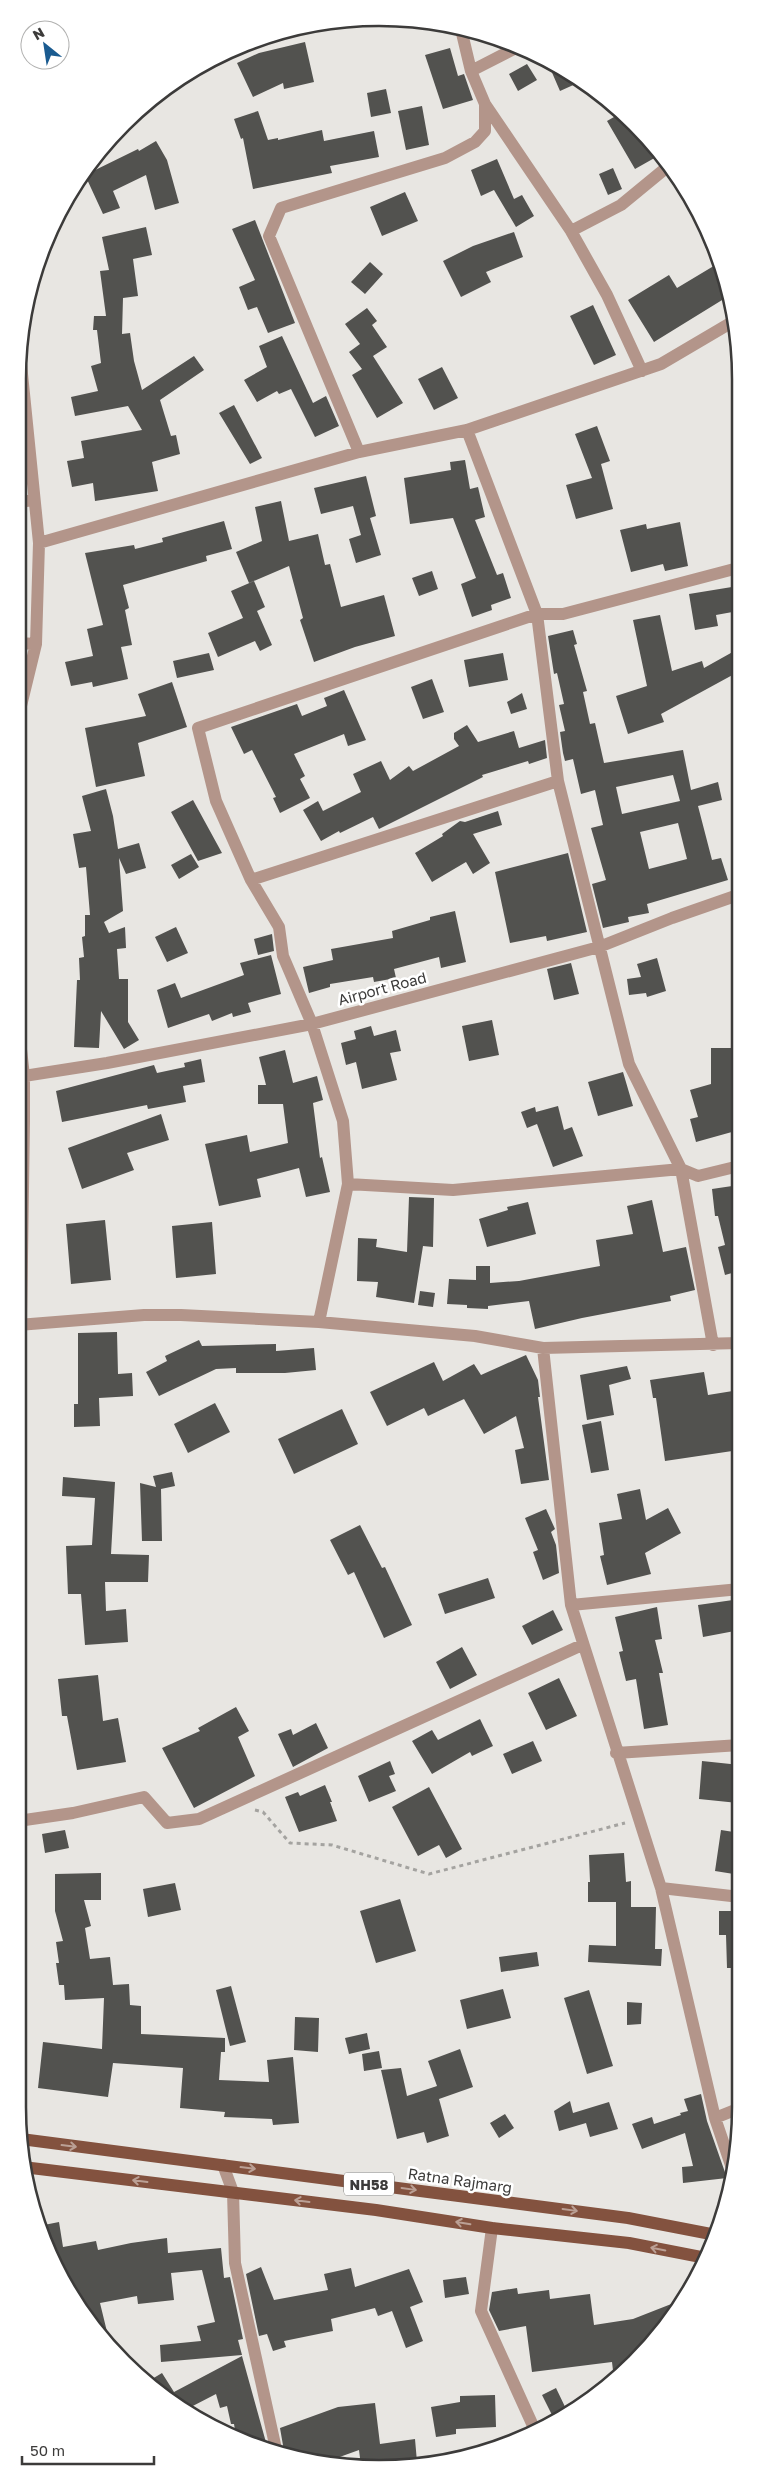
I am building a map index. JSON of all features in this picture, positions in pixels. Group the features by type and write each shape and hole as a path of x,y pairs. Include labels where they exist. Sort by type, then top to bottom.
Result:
{"main road":[{"name":"Ratna Rajmarg","path":"28,2140 628,2218 708,2233"},
{"name":"NH58","path":"32,2169 376,2210 492,2228 629,2243 698,2256"}],"street":[{"path":"463,36 471,71 486,104 571,231 607,295 642,371"},
{"path":"471,71 509,51"},
{"path":"360,452 269,236 281,208 445,158 475,142 485,131 486,104"},
{"path":"571,231 621,205 663,170"},
{"path":"39,542 360,452 467,430 661,364 727,324"},
{"path":"26,417 39,542 36,644 26,685"},
{"path":"467,430 537,614 558,781 629,1064 681,1169 713,1345"},
{"path":"26,501 34,500"},
{"path":"319,1322 348,1184 343,1122 312,1024 283,956 278,927 251,880 216,801 198,728 537,614 564,614 732,570"},
{"path":"26,643 36,644"},
{"path":"251,880 558,781"},
{"name":"Airport Road","path":"26,1076 107,1063 312,1024 599,947 672,918 732,897"},
{"path":"348,1184 453,1190 681,1169 698,1176 732,1168"},
{"path":"26,1324 144,1314 319,1322 476,1336 544,1348 732,1344"},
{"path":"544,1348 571,1605 616,1753 640,1819 661,1888 716,2118 728,2157"},
{"path":"571,1605 732,1590"},
{"path":"26,1820 73,1813 144,1797 167,1823 199,1818 582,1646"},
{"path":"616,1753 732,1746"},
{"path":"661,1888 732,1895"},
{"path":"716,2118 732,2111"},
{"path":"223,2165 233,2192 236,2263 275,2444"},
{"path":"492,2228 481,2311 532,2424"}],"path":[{"path":"230,1804 263,1812 290,1844 332,1844 429,1874 640,1819"}],"building":[{"path":"305,42 314,82 284,89 283,83 253,97 237,63 259,53"},
{"path":"450,48 458,76 464,74 473,100 443,109 425,55"},
{"path":"527,64 537,80 518,91 509,74"},
{"path":"552,72 573,85 560,91"},
{"path":"386,89 391,113 371,117 367,93"},
{"path":"422,106 429,145 406,150 398,111"},
{"path":"258,111 268,140 278,138 278,140 322,130 324,141 374,131 379,157 330,166 332,173 253,189 243,138 241,139 234,119"},
{"path":"615,117 654,158 635,169 607,121"},
{"path":"156,141 167,160 179,203 155,210 146,175 113,191 120,208 103,214 88,181 95,170 138,149 139,151"},
{"path":"497,159 514,199 522,195 534,216 516,227 494,190 481,196 471,170"},
{"path":"613,168 622,189 608,195 599,174"},
{"path":"405,192 418,221 382,236 370,207"},
{"path":"255,220 295,323 268,333 257,307 248,310 239,287 255,280 232,229"},
{"path":"146,227 152,255 133,259 138,296 123,298 122,334 130,333 134,361 142,390 194,356 204,370 160,400 171,436 176,435 180,454 152,462 158,491 95,501 93,483 72,487 67,461 84,458 81,441 142,430 128,406 75,416 71,397 98,391 91,366 101,363 97,330 93,330 94,316 106,316 100,271 109,270 102,237"},
{"path":"514,232 523,257 486,272 491,282 461,297 443,261 473,246"},
{"path":"370,262 383,274 365,294 351,282"},
{"path":"713,266 723,300 654,342 628,300 669,275 677,288"},
{"path":"593,305 616,355 594,365 570,316"},
{"path":"367,308 377,321 372,325 387,347 373,356 403,403 377,418 352,375 362,369 349,352 360,344 345,324"},
{"path":"282,336 313,403 326,396 339,426 315,437 291,389 279,394 277,391 257,402 244,380 267,367 259,346"},
{"path":"442,367 458,398 434,410 418,379"},
{"path":"234,405 262,458 250,464 219,413"},
{"path":"597,426 610,461 601,464 613,509 576,519 566,485 592,478 575,434"},
{"path":"465,460 470,489 478,487 485,517 475,520 497,575 503,573 511,598 491,605 492,610 472,617 461,584 476,578 453,518 410,524 404,478 451,470 450,462"},
{"path":"366,476 376,516 370,518 381,555 356,563 349,539 361,535 353,506 321,514 314,488"},
{"path":"281,501 289,541 318,534 325,565 330,564 341,607 384,595 395,636 355,647 314,662 300,620 303,618 289,566 249,583 236,552 262,541 255,507"},
{"path":"224,521 232,549 206,556 207,561 123,585 129,608 125,610 132,645 121,647 128,679 93,687 92,682 71,686 65,662 93,656 87,629 103,625 85,553 134,545 135,549 163,542 162,538"},
{"path":"680,522 688,566 665,571 663,564 631,572 620,530 646,524 647,529"},
{"path":"432,571 438,589 419,596 412,578"},
{"path":"254,581 265,607 257,611 272,645 260,651 255,641 218,657 208,633 243,618 231,591"},
{"path":"732,587 732,612 716,615 718,626 695,630 689,594"},
{"path":"660,615 672,671 702,661 704,668 732,652 732,675 661,714 664,722 628,734 616,696 647,686 633,620"},
{"path":"573,630 577,644 574,645 587,691 583,692 590,724 595,723 604,763 683,750 691,790 718,782 722,800 698,806 712,860 721,858 728,880 647,904 649,913 628,917 629,922 603,928 592,884 606,880 591,828 603,825 595,790 581,794 573,759 565,761 560,732 565,731 559,705 564,704 557,673 554,674 548,636","holes":["673,775 680,801 622,814 616,787","678,823 687,859 649,869 640,832"]},
{"path":"209,653 214,670 177,678 173,661"},
{"path":"503,653 508,680 469,687 464,660"},
{"path":"432,679 444,712 423,719 411,687"},
{"path":"172,682 187,727 138,743 145,776 96,787 85,728 146,716 138,694"},
{"path":"344,690 366,740 348,746 344,734 294,754 305,776 300,779 310,798 280,813 273,798 276,797 252,750 244,754 231,727 297,704 302,716 327,706 324,698"},
{"path":"522,693 527,709 511,714 507,702"},
{"path":"467,725 478,742 514,731 519,748 545,740 547,758 529,764 528,761 482,775 483,777 379,829 373,817 340,833 339,831 321,841 303,810 318,801 323,811 361,792 353,774 381,761 390,780 409,766 413,771 459,746 454,739 454,733"},
{"path":"106,789 113,816 118,849 139,843 146,868 126,874 119,858 123,911 104,922 109,933 125,927 126,948 117,949 119,979 128,979 128,1022 139,1040 124,1049 101,1011 99,1048 74,1047 77,980 80,980 79,958 84,957 82,937 85,936 85,915 90,915 86,867 79,868 73,834 91,831 82,796"},
{"path":"193,800 222,853 198,861 171,812"},
{"path":"498,811 502,825 473,834 490,863 473,874 466,862 432,882 415,853 443,836 442,834 460,821 465,822"},
{"path":"568,853 587,932 547,941 546,936 510,943 495,872"},
{"path":"191,854 199,867 179,879 171,865"},
{"path":"455,911 466,962 441,968 439,957 394,969 396,978 374,982 373,977 330,984 330,987 309,993 303,967 333,960 331,949 393,938 392,931 430,920 430,917"},
{"path":"176,927 188,953 167,962 155,937"},
{"path":"272,934 274,951 258,955 254,939"},
{"path":"271,955 281,994 248,1003 251,1012 233,1017 232,1013 212,1021 209,1014 168,1028 157,990 175,983 181,998 244,975 240,963"},
{"path":"657,958 666,991 647,997 646,993 629,995 627,979 641,977 637,964"},
{"path":"571,963 579,994 554,1000 547,969"},
{"path":"492,1020 499,1055 469,1061 462,1026"},
{"path":"371,1026 374,1036 396,1030 401,1051 390,1053 397,1080 362,1089 356,1062 346,1065 341,1043 356,1039 354,1031"},
{"path":"711,1048 732,1048 732,1132 696,1142 690,1119 698,1117 690,1090 711,1084"},
{"path":"285,1050 293,1083 317,1076 323,1100 313,1103 320,1158 322,1157 330,1192 306,1197 299,1168 257,1179 261,1197 219,1206 205,1144 247,1135 250,1152 288,1143 283,1104 258,1104 258,1085 266,1085 259,1057"},
{"path":"201,1059 205,1082 183,1086 186,1102 148,1109 147,1105 62,1122 56,1091 154,1065 157,1073 185,1067 184,1063"},
{"path":"623,1072 633,1106 598,1116 588,1082"},
{"path":"558,1106 564,1130 572,1127 583,1156 553,1167 537,1124 527,1128 521,1112 535,1107 536,1112"},
{"path":"161,1114 169,1140 127,1153 134,1170 82,1189 68,1148"},
{"path":"732,1186 732,1273 725,1275 718,1247 725,1245 718,1216 715,1216 712,1189"},
{"path":"409,1197 434,1198 433,1247 423,1246 414,1303 376,1297 378,1282 357,1281 358,1238 377,1239 376,1247 407,1252"},
{"path":"652,1200 663,1252 686,1247 695,1290 670,1296 671,1301 535,1329 529,1301 488,1306 488,1309 467,1308 467,1305 447,1304 449,1279 476,1280 476,1266 490,1266 490,1283 519,1281 600,1266 596,1240 633,1234 627,1206"},
{"path":"528,1202 536,1234 487,1247 479,1219 508,1210 507,1207"},
{"path":"105,1220 111,1280 71,1284 66,1224"},
{"path":"212,1222 216,1274 176,1278 172,1226"},
{"path":"420,1291 435,1293 433,1307 418,1305"},
{"path":"117,1332 118,1374 132,1373 133,1396 99,1398 100,1426 74,1427 74,1404 78,1404 78,1333"},
{"path":"199,1340 202,1346 276,1344 276,1351 314,1348 316,1370 285,1373 236,1373 236,1368 216,1369 159,1396 146,1372 167,1361 165,1356"},
{"path":"526,1355 538,1380 540,1397 538,1397 549,1480 521,1484 515,1450 524,1448 516,1416 484,1434 464,1399 428,1416 424,1408 387,1426 370,1392 434,1362 443,1381 474,1364 481,1375"},
{"path":"627,1366 631,1379 609,1385 614,1415 587,1420 580,1375"},
{"path":"704,1372 708,1395 732,1391 732,1451 665,1461 656,1398 653,1398 650,1380"},
{"path":"215,1403 230,1432 188,1453 174,1424"},
{"path":"342,1409 358,1444 294,1474 278,1439"},
{"path":"601,1421 609,1470 591,1473 582,1425"},
{"path":"172,1472 175,1486 161,1489 162,1541 142,1541 140,1483 156,1487 153,1476"},
{"path":"63,1477 115,1482 111,1554 149,1555 148,1582 105,1582 106,1611 126,1609 128,1642 85,1645 81,1594 68,1594 66,1546 92,1545 95,1498 62,1496"},
{"path":"640,1489 646,1520 668,1508 681,1533 645,1553 651,1574 607,1585 600,1556 604,1555 599,1523 622,1519 617,1494"},
{"path":"546,1509 555,1529 551,1532 556,1545 559,1573 543,1580 533,1552 538,1550 525,1518"},
{"path":"360,1525 382,1568 385,1567 412,1625 384,1638 354,1572 348,1575 330,1540"},
{"path":"488,1578 495,1598 445,1614 438,1594"},
{"path":"732,1600 732,1632 703,1637 698,1605"},
{"path":"657,1607 662,1639 655,1640 663,1673 659,1673 668,1725 644,1729 636,1679 626,1681 619,1652 623,1651 615,1617"},
{"path":"553,1610 563,1630 532,1645 522,1626"},
{"path":"462,1647 477,1675 450,1689 436,1662"},
{"path":"98,1675 103,1721 118,1718 126,1762 77,1770 67,1716 62,1716 58,1679"},
{"path":"559,1678 577,1716 546,1730 528,1693"},
{"path":"236,1707 249,1731 238,1737 255,1776 194,1808 162,1748 200,1731 198,1728"},
{"path":"480,1719 493,1746 472,1756 470,1752 432,1774 412,1741 432,1730 438,1740"},
{"path":"316,1723 328,1748 293,1767 278,1734 291,1729 293,1735"},
{"path":"533,1741 542,1761 512,1774 503,1754"},
{"path":"390,1761 395,1774 389,1776 396,1791 369,1802 358,1776"},
{"path":"702,1761 732,1764 732,1802 699,1799"},
{"path":"325,1785 337,1821 299,1832 285,1797 298,1792 300,1796"},
{"path":"429,1787 462,1849 446,1858 439,1845 418,1856 392,1807"},
{"path":"65,1830 69,1848 45,1853 42,1834"},
{"path":"721,1830 732,1832 732,1874 715,1871"},
{"path":"624,1853 626,1882 631,1881 631,1907 656,1907 655,1949 662,1949 661,1966 588,1962 589,1945 616,1946 616,1902 588,1902 588,1882 590,1882 589,1855"},
{"path":"101,1873 101,1900 84,1900 91,1926 85,1928 90,1959 110,1957 113,1985 129,1984 130,2005 141,2006 141,2034 225,2038 225,2052 221,2052 219,2080 269,2082 267,2060 293,2057 299,2123 273,2125 272,2119 224,2117 225,2112 180,2108 183,2068 113,2063 108,2097 38,2088 43,2042 102,2049 104,1998 65,2000 64,1985 59,1985 56,1963 59,1963 56,1942 63,1941 55,1911 55,1874"},
{"path":"175,1883 181,1910 148,1917 143,1889"},
{"path":"400,1899 416,1951 376,1963 360,1911"},
{"path":"719,1911 732,1911 732,1968 727,1968 726,1935 719,1935"},
{"path":"537,1952 539,1966 501,1972 499,1957"},
{"path":"231,1986 246,2042 230,2046 216,1990"},
{"path":"503,1989 511,2018 467,2029 460,2000"},
{"path":"589,1990 613,2066 587,2074 564,1998"},
{"path":"627,2002 642,2003 641,2024 627,2025"},
{"path":"295,2017 319,2018 318,2052 294,2050"},
{"path":"367,2033 370,2049 349,2054 345,2038"},
{"path":"460,2049 473,2087 439,2099 449,2136 427,2143 424,2132 397,2139 381,2070 401,2068 407,2096 437,2086 428,2061"},
{"path":"379,2051 382,2068 364,2071 362,2054"},
{"path":"701,2094 707,2121 725,2174 724,2178 683,2183 682,2167 693,2166 685,2133 642,2149 632,2124 652,2117 654,2124 681,2115 680,2113 688,2111 684,2099"},
{"path":"570,2101 573,2113 609,2102 618,2129 590,2137 586,2123 559,2131 554,2111"},
{"path":"505,2114 514,2128 499,2138 490,2123"},
{"path":"59,2222 63,2247 96,2241 98,2250 167,2238 168,2253 221,2248 224,2278 230,2277 243,2339 238,2340 242,2355 161,2362 160,2345 201,2341 197,2326 215,2322 202,2270 171,2273 174,2300 138,2304 137,2296 100,2303 107,2332 74,2283 53,2242 47,2224"},
{"path":"261,2267 274,2300 328,2290 324,2274 351,2268 355,2287 409,2269 423,2302 410,2307 423,2341 406,2348 392,2311 378,2316 375,2308 331,2319 333,2331 284,2341 286,2347 273,2351 267,2334 259,2336 246,2274"},
{"path":"466,2277 469,2294 445,2298 443,2280"},
{"path":"517,2288 518,2294 549,2290 550,2299 590,2294 594,2325 633,2319 671,2304 644,2340 613,2371 612,2362 532,2372 526,2326 499,2331 489,2310 492,2292"},
{"path":"242,2356 266,2441 235,2429 234,2424 231,2424 227,2406 220,2408 216,2394 193,2406 153,2378 162,2373 174,2392"},
{"path":"556,2388 565,2406 551,2414 542,2395"},
{"path":"495,2395 496,2427 456,2429 456,2434 436,2437 431,2407 460,2402 460,2396"},
{"path":"375,2403 380,2444 415,2439 417,2458 360,2459 359,2450 338,2457 283,2446 280,2428 338,2407"}]}
